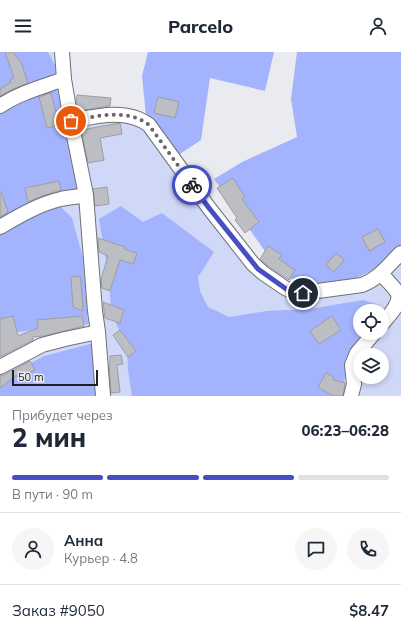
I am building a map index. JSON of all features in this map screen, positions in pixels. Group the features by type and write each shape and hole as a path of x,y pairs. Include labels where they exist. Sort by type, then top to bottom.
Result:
{"street":[{"path":"52,52 64,77"},
{"path":"62,52 64,77 71,121 86,195 103,396"},
{"path":"0,106 12,98 64,77"},
{"path":"71,121 121,114 131,115 143,120 149,125 209,208 258,269 289,291 303,293 362,285 370,282 381,274 401,253"},
{"path":"0,226 44,204 61,199 86,195"},
{"path":"381,274 398,294 395,309 389,316"},
{"path":"0,367 42,345 98,332"},
{"path":"351,396 354,384 352,365 357,353 368,340"}],"shaded area":[{"path":"0,52 64,52 71,126 127,119 147,126 211,207 292,297 316,299 368,286 401,258 401,396 0,396"},
{"path":"0,52 48,52 61,77 54,83 71,126 83,194 0,223"},
{"path":"148,52 274,52 265,91 210,78 201,140 174,158 147,126 142,76"},
{"path":"297,52 401,52 401,249 386,264 350,281 306,285 281,274 214,179 242,162 297,137 291,99"},
{"path":"59,205 72,218 83,258 88,324 0,334 0,234"},
{"path":"121,206 143,222 162,213 214,252 198,277 200,291 208,307 229,317 267,311 310,309 363,300 376,304 353,304 353,340 363,340 356,348 353,348 340,396 132,396 128,370 127,348 111,312 109,278 99,219"},
{"path":"94,343 99,396 0,396 0,380 44,356"}],"building":[{"path":"5,52 13,52 21,62 28,83 0,96 0,89 11,82 10,80 14,78"},
{"path":"51,93 59,125 47,128 39,97"},
{"path":"77,95 111,98 110,106 78,111 76,100"},
{"path":"158,97 179,102 175,118 154,113"},
{"path":"120,123 122,134 100,138 104,160 88,163 81,130"},
{"path":"233,178 245,197 242,199 259,222 245,233 235,220 237,218 217,188"},
{"path":"59,181 61,190 28,202 25,188"},
{"path":"107,187 109,204 95,206 93,189"},
{"path":"0,192 8,212 0,217"},
{"path":"378,229 385,242 369,251 362,237"},
{"path":"98,238 125,247 124,249 137,253 133,264 120,260 110,291 102,288 101,279 108,256 99,252"},
{"path":"268,246 282,255 279,259 295,270 289,280 260,259"},
{"path":"336,253 344,260 334,272 326,265"},
{"path":"80,276 83,311 73,307 71,277"},
{"path":"103,302 124,310 120,323 105,318"},
{"path":"13,316 18,336 38,328 37,320 82,316 84,326 44,336 32,337 33,340 0,357 0,319"},
{"path":"332,316 341,330 319,344 310,331"},
{"path":"120,330 136,351 128,357 113,335"},
{"path":"121,355 123,364 117,365 120,392 111,393 109,364 110,356"},
{"path":"30,361 35,370 18,378 17,375 0,388 0,375 4,375"},
{"path":"326,373 334,377 333,380 345,383 343,396 333,396 318,387"}],"way so far":[{"path":"71,121 121,114 131,115 143,120 149,125 192,185"}],"route":[{"path":"192,185 258,269 289,291 303,293"}]}
